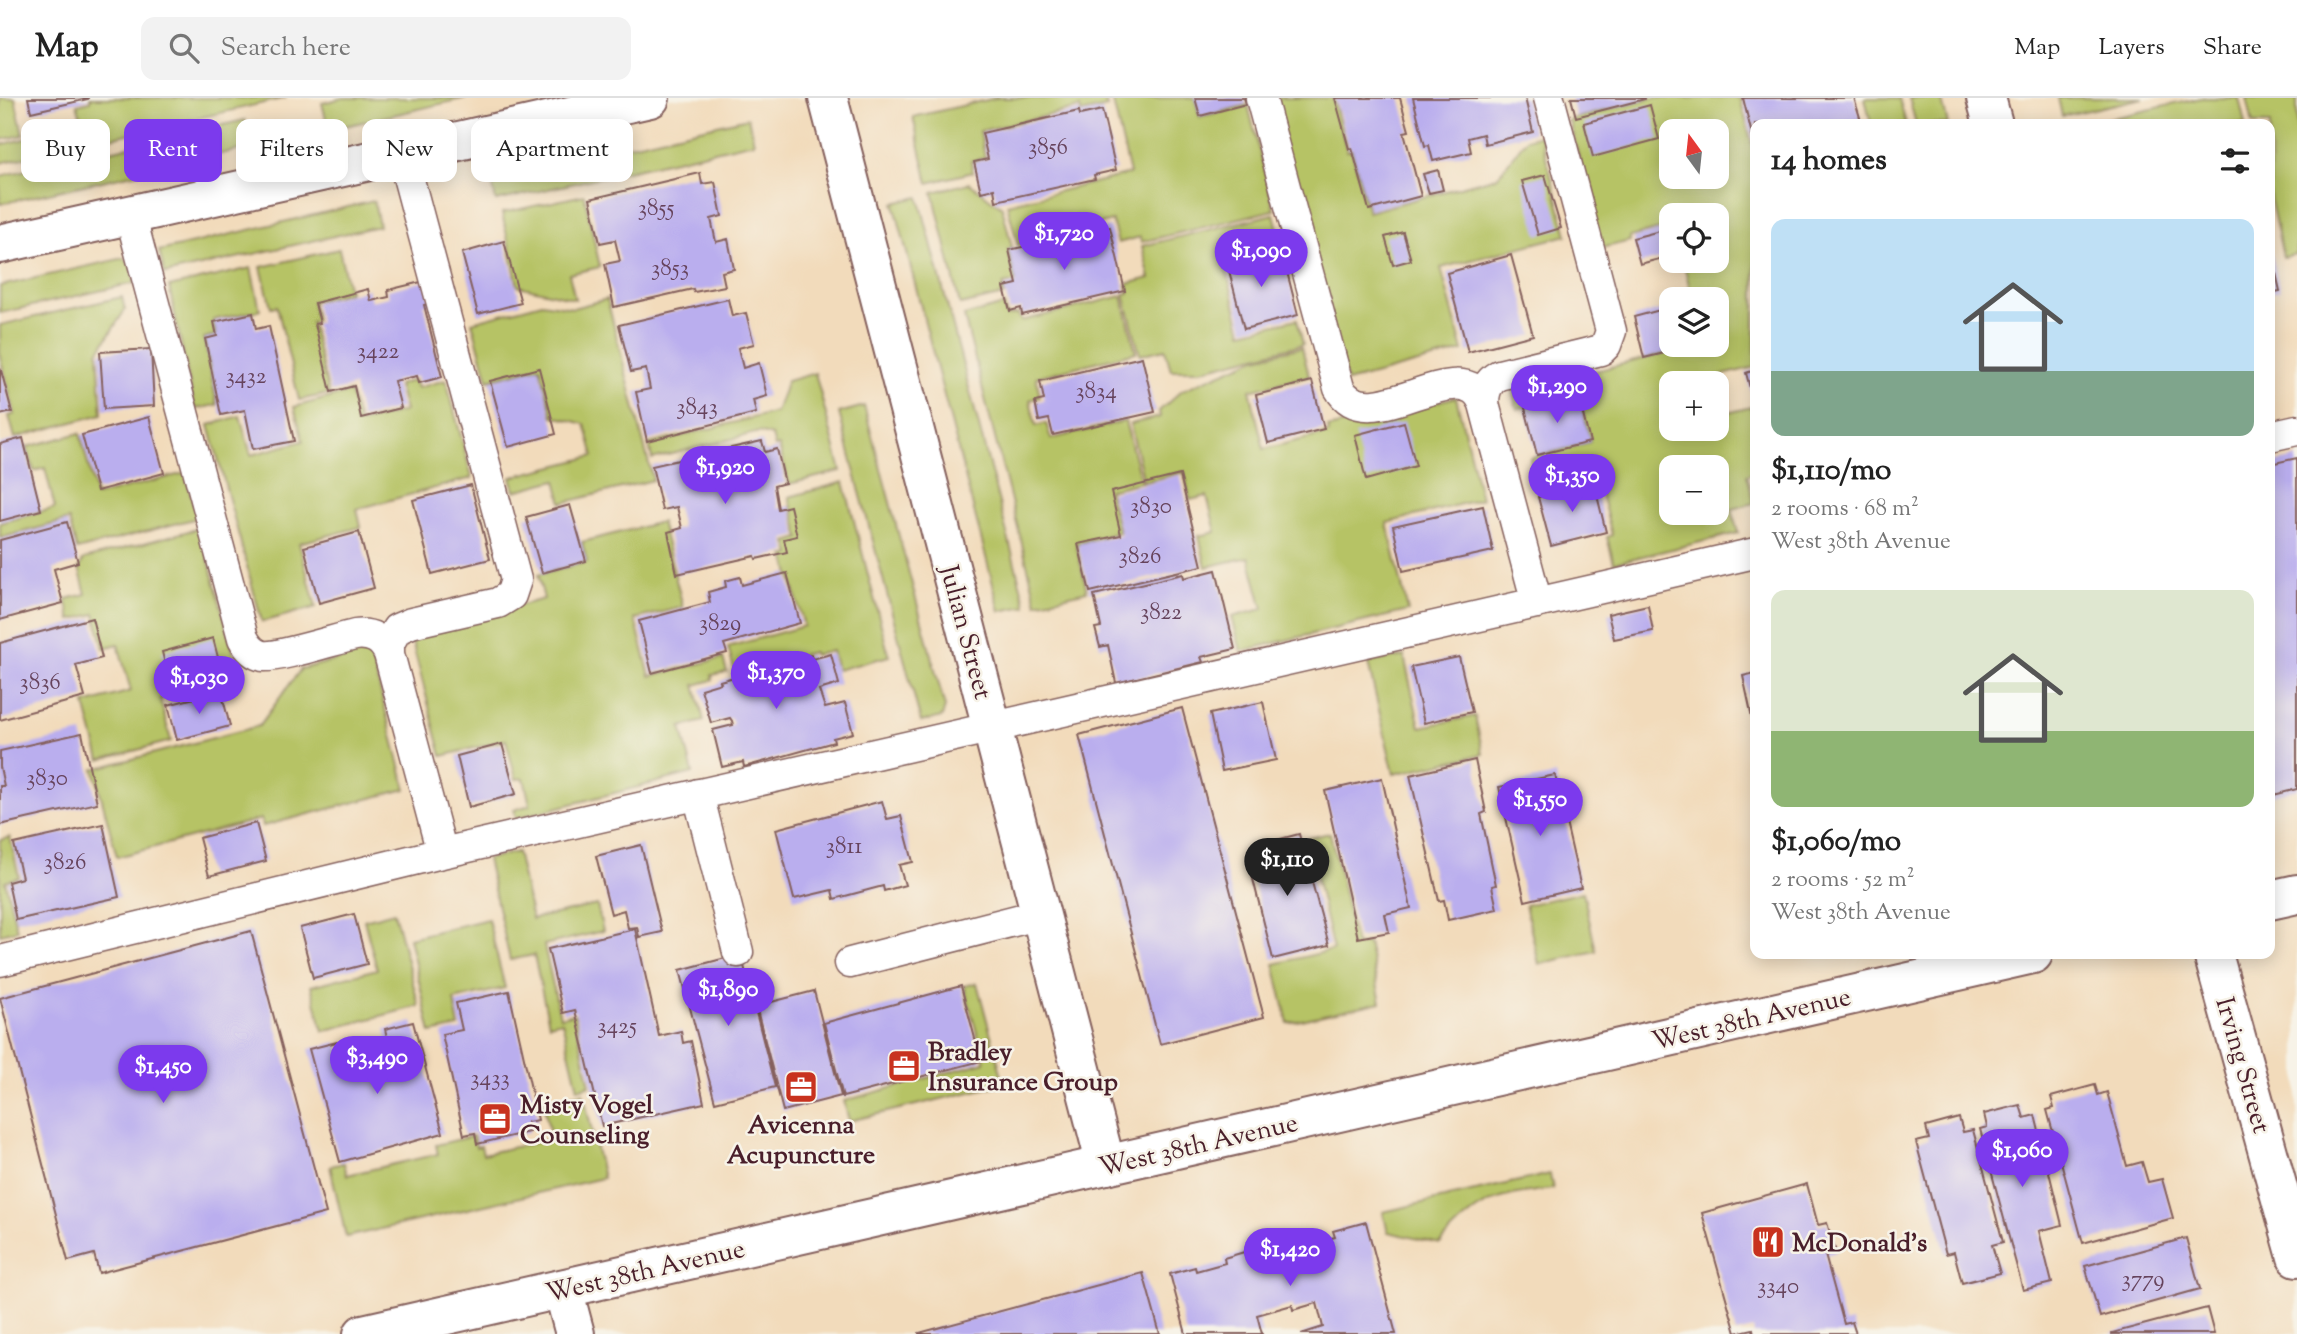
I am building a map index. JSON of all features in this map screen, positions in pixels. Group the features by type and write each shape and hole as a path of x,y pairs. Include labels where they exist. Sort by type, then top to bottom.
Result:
{"main road":[{"path":"457,142 650,98"},
{"name":"Julian Street","path":"828,98 1106,1165"},
{"path":"1986,98 1992,119"},
{"path":"0,244 362,163"},
{"path":"2275,899 2297,894"},
{"name":"West 38th Avenue","path":"363,1334 2011,959"},
{"name":"Irving Street","path":"2214,959 2297,1257"},
{"path":"563,1289 575,1334"}],"lane":[{"path":"1261,98 1335,375 1343,396 1350,403 1368,407 1460,384 1476,391 1484,404"},
{"path":"1537,603 1484,404 1484,393 1492,379 1499,375 1601,350 1611,331 1549,98"},
{"path":"409,182 516,580 511,595 498,603 411,623 397,629 389,643 389,654 442,853"},
{"path":"130,214 247,646 255,653 272,656 365,634 381,641 389,654"},
{"path":"2275,435 2297,430"},
{"path":"0,961 442,853 1750,554"},
{"path":"698,794 738,952"},
{"path":"850,963 1041,914"}],"green space":[{"path":"0,98 15,98 21,135 0,140"},
{"path":"90,98 286,98 194,119 124,119 124,135 110,138 110,119 81,119 77,104 90,101"},
{"path":"343,98 466,98 375,119 362,119 362,122 348,125 348,119 326,119 322,103"},
{"path":"996,98 1104,98 1107,107 1081,113 1080,108 980,131 985,158 971,161 973,172 928,183 913,117"},
{"path":"1112,98 1195,98 1200,117 1248,105 1274,210 1141,242 1140,237 1118,243 1112,221 1018,245 1007,204 1130,174"},
{"path":"1269,98 1333,98 1347,151 1352,150 1368,212 1497,177 1526,139 1540,135 1567,235 1441,268 1463,351 1347,382"},
{"path":"1650,98 1740,98 1750,137 1750,368 1729,374 1729,371 1659,371 1659,441 1729,441 1729,413 1750,407 1750,474 1747,475 1750,504 1732,509 1738,533 1614,563 1607,537 1612,535 1597,479 1539,493 1530,458 1590,442 1578,394 1517,409 1513,392 1659,355 1659,357 1729,357 1729,287 1690,287 1686,273 1729,273 1729,203 1659,203 1659,229 1630,237 1630,241 1602,248 1569,120"},
{"path":"1865,98 1899,98 1905,119 1870,119"},
{"path":"1909,98 1941,98 1947,119 1915,119"},
{"path":"2058,98 2143,98 2062,116"},
{"path":"2201,98 2239,98 2244,119 2108,119"},
{"path":"2247,98 2297,98 2297,254 2283,257 2275,221 2275,119 2252,119"},
{"path":"748,118 754,142 633,170 633,144"},
{"path":"236,122 236,151 222,154 222,125"},
{"path":"21,140 21,158 0,163 0,145"},
{"path":"124,148 124,176 110,179 110,151"},
{"path":"21,171 21,182 97,182 0,204 0,176"},
{"path":"492,182 579,182 496,201"},
{"path":"969,183 1002,207 1012,247 1008,249 1016,282 1003,285 1004,295 960,305 933,192"},
{"path":"584,195 600,267 569,274 575,299 518,286 502,213"},
{"path":"919,197 1026,606 1000,611 894,203"},
{"path":"374,201 379,226 165,274 159,251"},
{"path":"1274,214 1278,229 1247,236 1248,246 1222,253 1242,332 1297,319 1303,344 1201,370 1171,370 1165,349 1140,355 1124,294 1129,293 1127,284 1150,278 1142,246"},
{"path":"339,249 349,292 312,302 316,321 311,322 329,394 299,400 277,306 271,307 261,267"},
{"path":"124,258 130,264 135,283 0,313 0,286"},
{"path":"251,268 260,310 213,320 216,335 204,338 217,405 195,409 169,287"},
{"path":"1122,296 1136,352 1036,377 1040,397 1030,400 1036,426 1046,423 1051,439 1125,421 1141,482 1108,490 1119,532 1076,544 1087,591 1037,603 964,316 1004,305 1007,316 1018,314 1021,321"},
{"path":"122,297 125,310 98,352 102,414 15,438 9,416 15,414 0,357 0,325"},
{"path":"607,299 653,480 562,503 556,480 515,491 511,477 594,456 585,424 553,416 540,367 488,380 472,322 542,303 573,308"},
{"path":"1302,347 1309,376 1250,390 1264,449 1329,433 1328,428 1456,397 1481,499 1387,523 1408,611 1241,651 1232,617 1263,609 1249,557 1206,567 1199,536 1216,532 1207,496 1190,500 1184,472 1144,482 1130,424 1160,417 1159,411 1182,390 1256,358"},
{"path":"815,373 841,471 789,484 779,446 775,447 772,436 759,432 652,459 649,444 776,412 787,381"},
{"path":"414,380 417,388 446,380 472,478 357,509 361,527 299,543 316,607 262,622 209,425 240,416 251,455 303,441 294,407 350,392 359,423 405,411 398,385"},
{"path":"864,406 945,707 942,717 921,722 839,413"},
{"path":"80,433 96,496 185,473 197,518 77,550 69,520 0,538 0,523 55,508 45,468 34,471 27,447"},
{"path":"844,482 889,656 837,670 832,651 814,655 813,652 735,673 728,647 804,626 785,556 791,554 787,542 800,538 789,497"},
{"path":"661,522 683,607 635,619 650,676 723,658 727,672 712,675 713,680 695,685 704,721 681,727 693,773 516,818 514,810 530,805 524,778 516,779 506,740 442,756 410,634 544,599 538,575 587,562 582,542"},
{"path":"200,528 240,677 160,699 171,741 100,760 85,704 131,691 118,644 104,648 95,614 71,620 66,599 86,594 79,568 84,559"},
{"path":"370,652 406,789 263,826 261,819 117,857 94,769 259,726 301,669"},
{"path":"1404,656 1420,727 1475,716 1483,754 1394,774 1368,663"},
{"path":"1330,833 1356,945 1368,943 1381,1002 1288,1023 1274,964 1333,950 1307,838"},
{"path":"10,837 19,877 5,881 17,930 0,934 0,840"},
{"path":"517,852 532,919 597,905 603,931 544,945 560,1017 574,1014 590,1085 578,1089 562,1021 549,1024 534,955 510,960 487,859"},
{"path":"1583,892 1596,951 1539,964 1525,905"},
{"path":"394,912 419,1006 323,1031 311,986 377,969 364,920"},
{"path":"488,919 505,988 454,1000 459,1027 431,1033 409,938"},
{"path":"977,983 1004,1084 849,1121 844,1101 985,1062 964,986"},
{"path":"583,1093 603,1178 346,1237 330,1166 344,1163 347,1175 438,1154 436,1145 473,1136 476,1147 481,1146 483,1154 551,1139 543,1102"},
{"path":"1550,1174 1553,1189 1517,1194 1490,1203 1466,1218 1440,1244 1388,1232 1383,1212"}],"building":[{"path":"28,98 88,98 88,99 31,112"},
{"path":"1195,98 1244,98 1246,104 1200,116"},
{"path":"1335,98 1400,98 1409,131 1404,132 1421,196 1369,210"},
{"path":"1413,98 1525,98 1533,132 1485,144 1483,134 1468,138 1471,152 1433,161 1429,145 1425,146"},
{"path":"1571,98 1645,98 1645,99 1576,117"},
{"path":"1743,98 1854,98 1860,119 1750,119 1750,127"},
{"path":"1650,105 1659,139 1593,157 1584,123"},
{"path":"1102,110 1116,170 1094,175 1095,179 996,201 994,189 981,192 974,162 988,159 982,133 1079,111 1080,115"},
{"path":"1438,170 1443,190 1429,193 1423,174"},
{"path":"700,173 702,184 715,182 722,216 711,219 716,242 728,239 734,269 722,272 725,286 694,292 693,289 614,307 605,264 620,261 615,240 600,243 590,199"},
{"path":"1545,175 1561,228 1538,235 1522,181"},
{"path":"1110,227 1125,291 1022,315 1021,308 1010,311 1004,287 1017,284 1009,250"},
{"path":"1659,231 1659,259 1640,264 1633,238"},
{"path":"1403,232 1411,260 1393,265 1385,237"},
{"path":"504,241 521,303 478,314 462,253"},
{"path":"1248,249 1251,263 1283,256 1298,315 1244,329 1225,255"},
{"path":"1511,255 1533,335 1468,352 1447,273"},
{"path":"2275,269 2280,291 2275,292"},
{"path":"425,281 431,303 424,305 442,377 419,383 417,376 394,381 401,408 361,418 354,386 331,392 315,324 320,323 315,303 368,289 371,301 389,297 388,290"},
{"path":"728,299 732,316 746,313 754,344 738,348 743,368 759,363 767,396 753,400 756,413 647,441 636,392 650,389 646,369 631,372 619,325"},
{"path":"1659,310 1659,354 1644,358 1634,317"},
{"path":"253,313 256,329 269,326 294,441 253,449 245,410 221,415 205,339 217,336 214,322"},
{"path":"151,349 154,406 104,409 100,352"},
{"path":"1142,357 1155,412 1053,435 1049,419 1039,421 1035,402 1044,400 1040,381"},
{"path":"539,368 556,434 508,447 490,381"},
{"path":"0,371 12,412 0,415"},
{"path":"1750,372 1750,388 1746,373"},
{"path":"1312,381 1324,429 1268,443 1256,395"},
{"path":"1578,395 1590,442 1537,455 1525,408"},
{"path":"149,417 164,473 97,491 82,435"},
{"path":"1404,422 1416,466 1366,480 1355,435"},
{"path":"23,438 41,510 0,521 0,444"},
{"path":"762,441 765,452 777,449 785,483 774,486 778,509 790,506 797,536 784,539 787,552 756,559 755,556 677,574 668,532 682,528 677,507 662,510 652,466"},
{"path":"2297,458 2297,789 2275,795 2275,463"},
{"path":"1180,475 1202,566 1090,592 1078,544 1121,535 1111,492"},
{"path":"1594,483 1606,532 1551,546 1538,497"},
{"path":"471,485 490,559 432,574 413,500"},
{"path":"570,505 586,561 542,573 526,517"},
{"path":"1483,506 1493,551 1403,571 1393,526"},
{"path":"67,522 78,562 54,569 63,603 0,620 0,540"},
{"path":"359,532 374,588 319,603 304,547"},
{"path":"1216,570 1235,649 1201,657 1203,662 1116,683 1108,645 1100,647 1095,628 1101,627 1094,595 1183,574 1184,578"},
{"path":"787,573 800,623 724,644 727,653 652,673 639,621 710,602 708,592 726,587 725,581 740,577 742,585"},
{"path":"1648,605 1653,631 1614,639 1608,614"},
{"path":"92,618 102,658 76,665 85,697 0,720 0,643"},
{"path":"213,638 222,673 171,687 162,652"},
{"path":"831,654 839,684 819,690 825,708 845,703 853,733 833,738 834,742 744,767 743,762 722,767 713,730 733,725 732,721 730,718 711,723 701,689 811,655 812,659"},
{"path":"1459,657 1472,712 1424,723 1411,667"},
{"path":"1750,674 1750,708 1743,676"},
{"path":"221,691 230,726 177,740 168,705"},
{"path":"1263,702 1276,760 1222,771 1210,714"},
{"path":"1182,708 1264,1017 1160,1044 1079,735"},
{"path":"82,733 97,803 0,825 0,786 4,786 0,751"},
{"path":"502,744 516,794 469,807 457,756"},
{"path":"1475,760 1486,812 1481,814 1496,885 1492,886 1497,909 1448,920 1444,900 1439,901 1410,775"},
{"path":"1555,775 1581,888 1525,901 1499,787"},
{"path":"1382,778 1411,908 1385,914 1389,932 1358,938 1325,791"},
{"path":"882,801 887,819 901,816 913,862 899,865 905,885 884,891 883,886 834,899 832,890 794,899 776,829"},
{"path":"256,823 266,861 209,876 199,838"},
{"path":"103,824 119,897 16,920 8,882 22,878 14,844"},
{"path":"1299,834 1329,945 1273,959 1251,871 1256,869 1250,847"},
{"path":"641,845 662,932 639,937 637,927 628,928 624,910 611,914 596,856"},
{"path":"354,914 367,964 313,978 300,928"},
{"path":"635,929 659,1036 681,1031 683,1043 691,1041 704,1103 602,1126 575,1010 563,1013 548,949"},
{"path":"251,931 326,1213 99,1273 94,1254 68,1261 0,998"},
{"path":"741,954 775,1087 715,1102 680,970"},
{"path":"961,986 981,1061 843,1097 824,1023"},
{"path":"509,991 538,1120 527,1122 529,1132 477,1144 475,1133 464,1135 442,1034 462,1030 456,1003"},
{"path":"814,991 841,1096 783,1111 756,1006"},
{"path":"413,1022 443,1133 340,1162 309,1049 337,1042 343,1063 390,1050 385,1029"},
{"path":"2095,1085 2098,1095 2107,1092 2127,1166 2142,1162 2148,1182 2162,1179 2173,1218 2083,1243 2047,1110 2054,1108 2051,1097"},
{"path":"2020,1105 2024,1118 2035,1115 2062,1225 2039,1231 2052,1283 2023,1290 1980,1129 1987,1127 1984,1114"},
{"path":"1959,1118 1963,1132 1973,1130 2003,1242 1992,1245 2000,1273 1962,1283 1954,1252 1946,1254 1916,1142 1929,1139 1926,1127"},
{"path":"1807,1184 1818,1225 1827,1223 1836,1252 1825,1255 1844,1324 1852,1322 1856,1334 1754,1334 1753,1329 1736,1333 1702,1213"},
{"path":"1366,1222 1396,1334 1301,1334 1323,1327 1317,1303 1293,1310 1292,1305 1257,1315 1262,1334 1186,1334 1170,1274 1195,1267 1196,1271 1225,1263 1224,1258 1261,1247 1264,1257 1335,1237 1333,1231"},
{"path":"2186,1238 2200,1289 2100,1317 2085,1266"},
{"path":"1143,1273 1160,1334 919,1334 919,1333"},
{"path":"2207,1308 2214,1334 2112,1334 2112,1333"}],"place":[{"name":"Bradley Insurance Group","path":"904,1066"},
{"name":"Avicenna Acupuncture","path":"801,1087"},
{"name":"Misty Vogel Counseling","path":"495,1119"},
{"name":"McDonald's","path":"1768,1242"}]}
